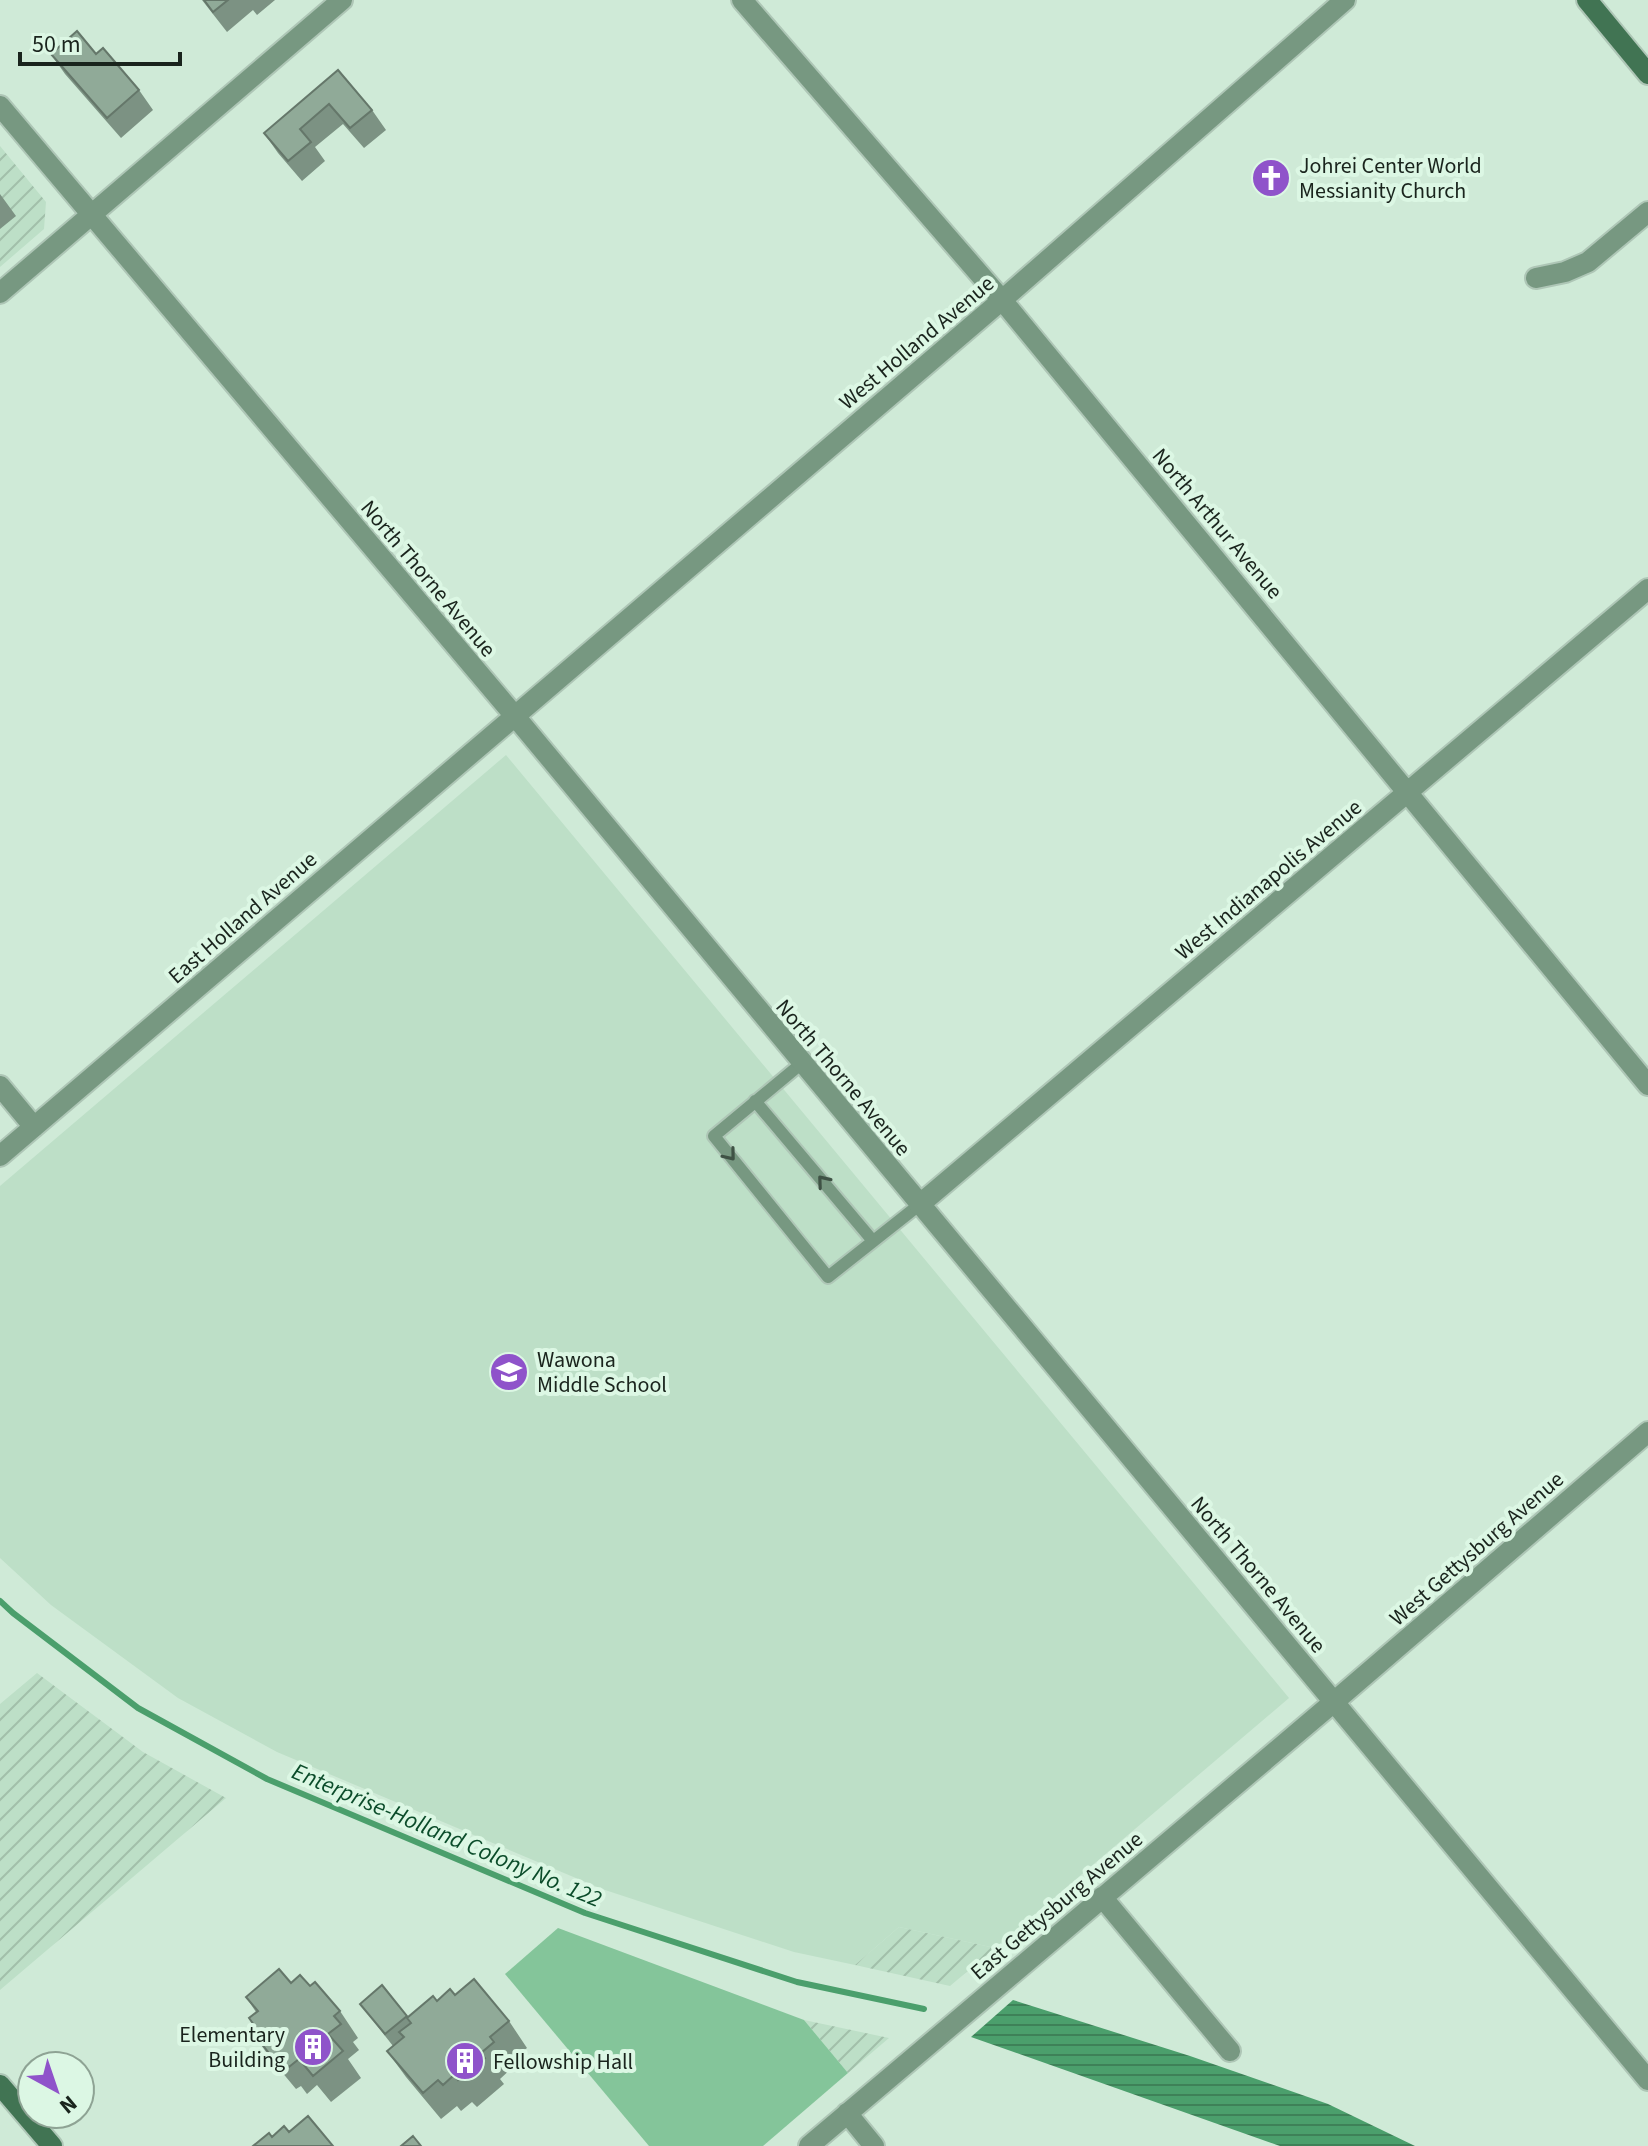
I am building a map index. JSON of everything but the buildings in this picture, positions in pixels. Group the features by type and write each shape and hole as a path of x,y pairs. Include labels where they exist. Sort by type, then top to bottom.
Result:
{"street":[{"path":"0,293 342,0"},
{"name":"North Arthur Avenue","path":"742,0 1002,300 1648,1085"},
{"name":"West Holland Avenue","path":"514,715 1002,300 1345,0"},
{"path":"1587,0 1648,74"},
{"name":"North Thorne Avenue","path":"0,106 514,715 1648,2080"},
{"path":"1536,278 1565,272 1588,262 1648,212"},
{"name":"West Indianapolis Avenue","path":"919,1205 1648,589"},
{"name":"East Holland Avenue","path":"0,1156 514,715"},
{"path":"0,1086 34,1127"},
{"name":"West Gettysburg Avenue","path":"1335,1701 1648,1432"},
{"name":"East Gettysburg Avenue","path":"809,2146 1335,1701"},
{"path":"1102,1897 1230,2051"},
{"path":"0,2085 52,2146"},
{"path":"847,2113 874,2146"}],"lane":[{"path":"802,1063 714,1136 828,1277 919,1205"},
{"path":"755,1101 873,1241"}],"shaded area":[{"path":"0,146 46,202 44,229 0,267"},
{"name":"Wawona Middle School","path":"506,755 1289,1698 995,1948 899,1927 855,1965 794,1952 602,1889 277,1752 178,1698 51,1605 0,1558 0,1186"},
{"path":"37,1673 143,1752 226,1798 0,1990 0,1704"},
{"path":"899,1927 995,1948 950,1986 855,1965"},
{"path":"558,1928 804,2020 848,2073 763,2146 649,2146 505,1974"},
{"path":"1013,2000 1328,2104 1415,2146 1280,2146 971,2037"},
{"path":"804,2020 889,2038 848,2073"}],"waterway":[{"name":"Enterprise-Holland Colony No. 122","path":"0,1601 138,1708 267,1779 585,1913 797,1982 924,2009"}],"place":[{"name":"Johrei Center World Messianity Church","path":"1271,178"},
{"name":"Wawona Middle School","path":"509,1372"},
{"name":"Elementary Building","path":"313,2047"},
{"name":"Fellowship Hall","path":"465,2061"}]}
